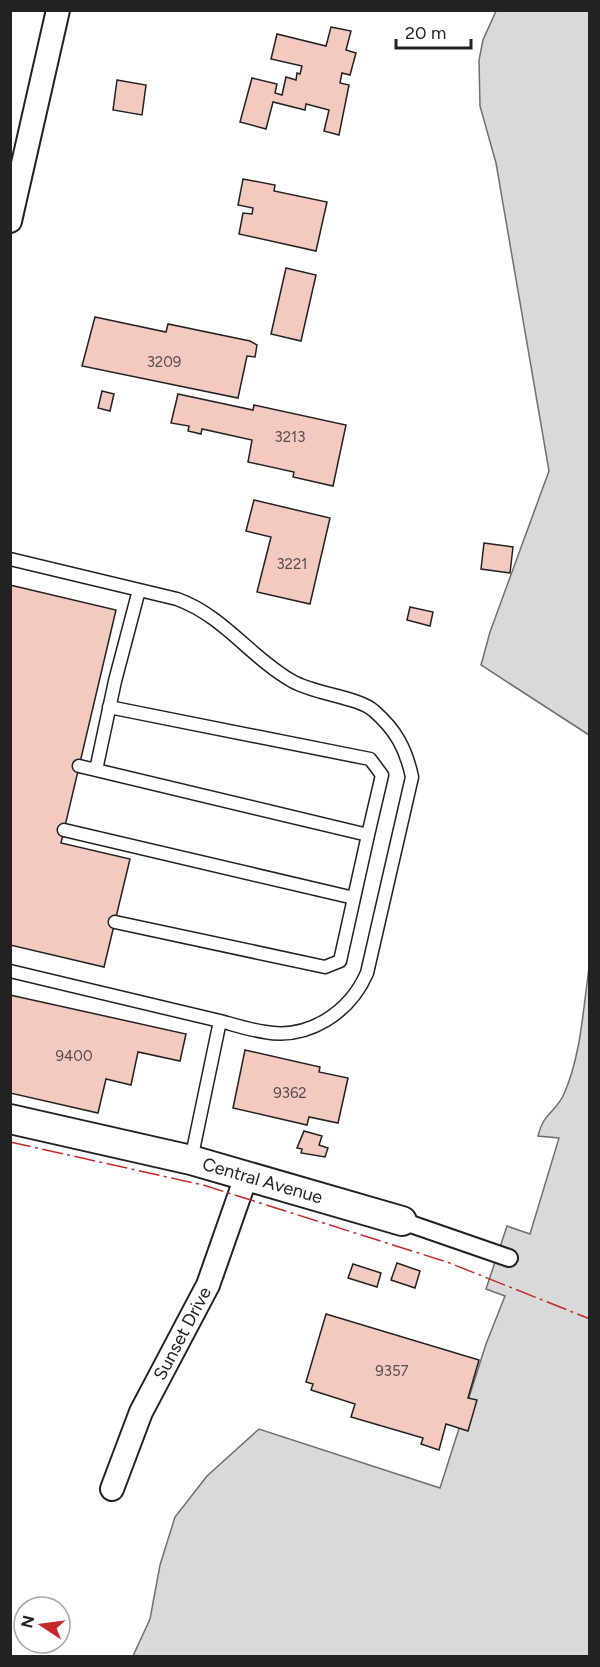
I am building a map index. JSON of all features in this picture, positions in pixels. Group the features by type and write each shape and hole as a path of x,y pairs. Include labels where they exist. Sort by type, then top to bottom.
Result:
{"street":[{"path":"10,221 58,10"},
{"name":"Central Avenue","path":"10,1119 246,1174 402,1221 509,1258"},
{"name":"Sunset Drive","path":"112,1490 145,1403 208,1285 246,1174"}],"lane":[{"path":"10,559 200,607 290,680 313,692 371,708 392,728 407,752 412,777 367,973 358,993 328,1019 310,1028 286,1034 266,1033 10,971"},
{"path":"96,770 109,707 139,590"},
{"path":"109,707 369,759 382,775 340,961 326,967 115,922"},
{"path":"79,766 368,835"},
{"path":"64,830 354,898"},
{"path":"191,1160 220,1021"}],"shaded area":[{"path":"496,11 589,11 589,735 481,665 490,632 549,471 496,163 480,106 479,60 483,40"},
{"path":"589,968 589,1656 133,1656 150,1619 160,1565 175,1517 207,1476 259,1429 440,1488 486,1344 505,1296 486,1289 507,1226 530,1234 559,1138 538,1136 543,1122 561,1100 570,1079 581,1032"}],"building":[{"path":"331,27 351,31 346,50 356,53 350,75 342,73 340,83 349,85 339,135 324,131 329,110 306,104 305,110 273,102 266,129 240,122 252,78 277,84 275,93 282,95 286,77 296,80 297,73 300,74 302,66 271,59 277,34 326,46"},
{"path":"117,80 146,85 142,115 113,110"},
{"path":"243,179 275,185 274,191 327,202 316,251 239,234 243,213 252,214 253,208 238,205"},
{"path":"286,268 316,275 301,341 271,334"},
{"path":"95,317 166,332 168,324 250,341 257,345 255,357 247,356 238,398 82,366"},
{"path":"102,391 114,394 110,411 98,408"},
{"path":"178,394 253,410 254,405 346,425 333,486 293,477 294,472 248,462 252,440 202,429 201,434 188,431 189,426 171,423"},
{"path":"254,500 330,518 310,604 257,592 271,537 246,531"},
{"path":"484,543 513,547 510,573 481,569"},
{"path":"10,585 116,610 61,843 130,859 104,967 10,945"},
{"path":"410,607 433,612 430,626 407,620"},
{"path":"10,995 186,1034 180,1061 138,1052 131,1085 106,1079 98,1113 10,1093"},
{"path":"245,1050 320,1067 319,1072 348,1078 338,1123 309,1117 307,1125 233,1108"},
{"path":"304,1131 322,1136 319,1145 328,1148 325,1157 301,1153 302,1149 297,1148"},
{"path":"397,1263 420,1271 415,1288 391,1280"},
{"path":"353,1264 381,1273 377,1287 348,1278"},
{"path":"326,1314 479,1360 468,1398 477,1400 468,1431 446,1424 439,1450 421,1444 423,1438 351,1417 355,1404 311,1390 313,1384 306,1382"}],"power":[{"path":"10,1142 203,1185 447,1262 590,1319"}]}
